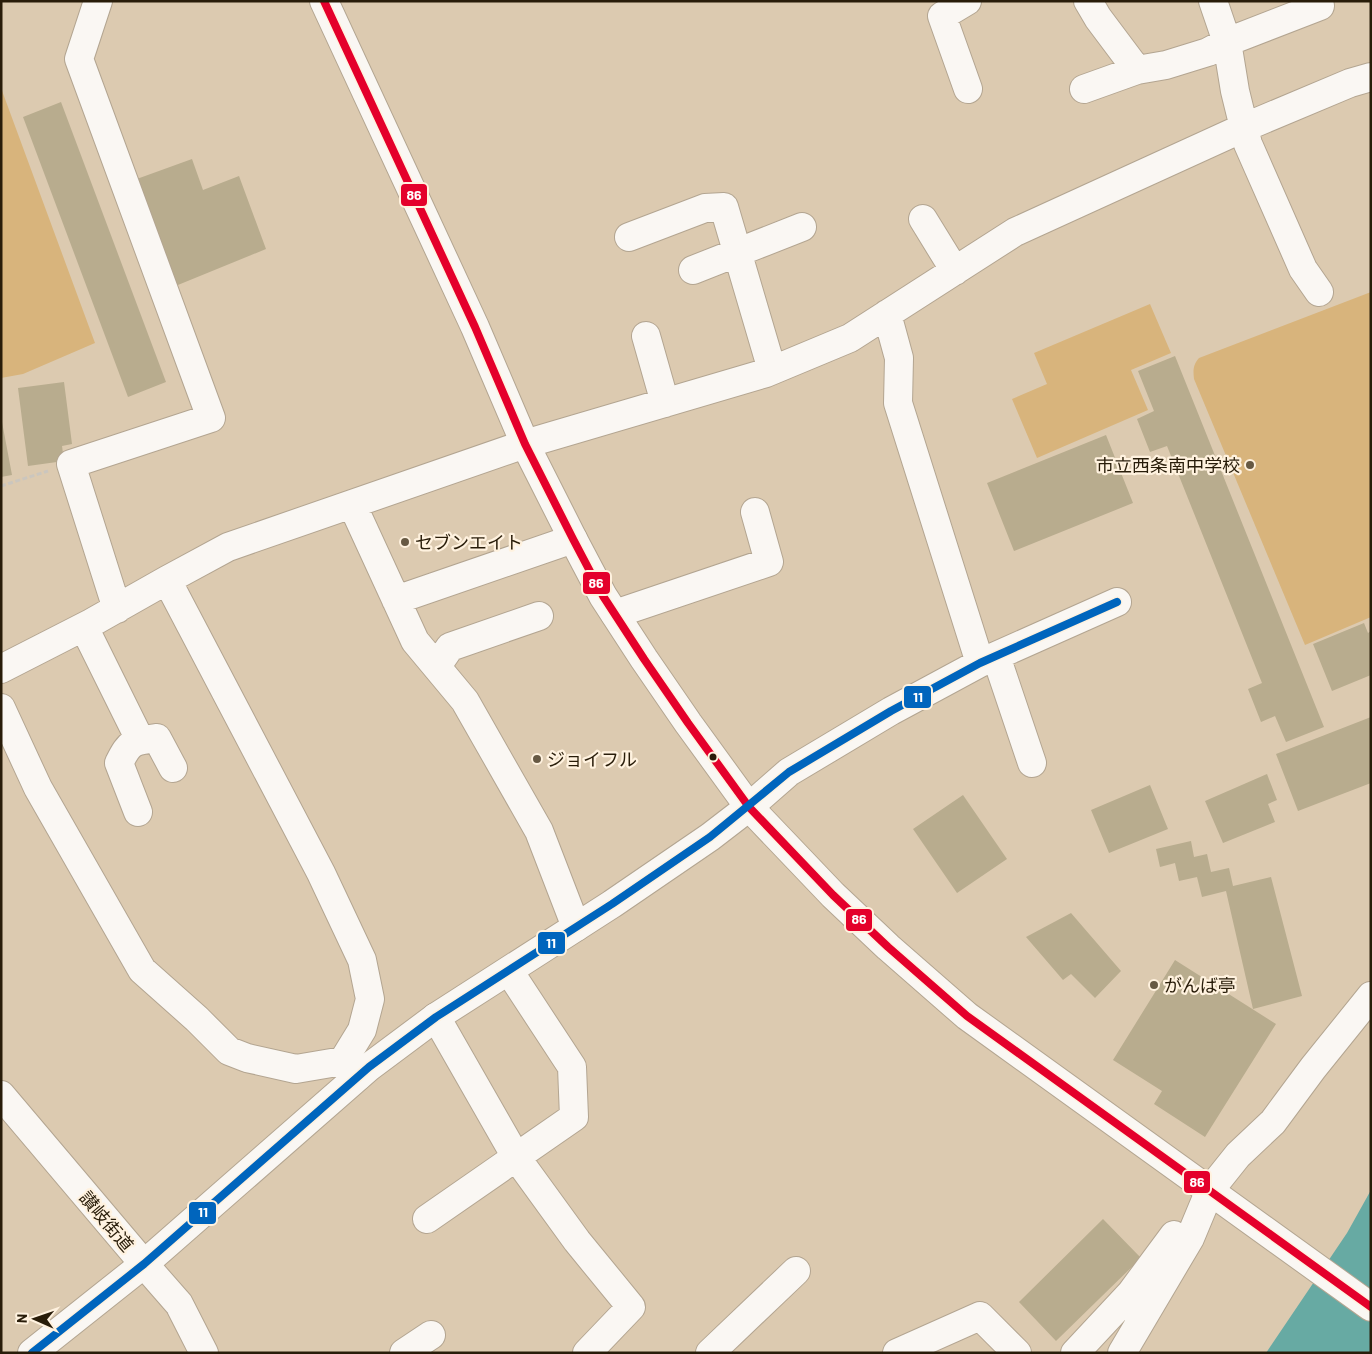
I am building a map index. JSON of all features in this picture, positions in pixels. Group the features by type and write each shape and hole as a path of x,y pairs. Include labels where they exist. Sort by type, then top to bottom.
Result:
{"main road":[{"path":"98,1 79,59 211,418 71,464 117,608"},
{"path":"324,1 475,327 525,444 603,596 688,723 749,807 833,895 966,1016 1371,1307"},
{"path":"967,1 942,16 968,89"},
{"path":"1088,1 1098,18 1137,70"},
{"path":"1213,1 1227,42 1235,91 1248,144 1303,269 1319,292"},
{"path":"1084,89 1137,70 1208,52 1227,42 1320,6 1319,1"},
{"path":"1,669 228,547 525,444 772,370 850,338 1015,232 1244,128 1350,83 1371,77"},
{"path":"629,237 706,208 724,207 772,370"},
{"path":"923,219 955,271"},
{"path":"694,270 802,227"},
{"path":"887,314 899,358 898,402 988,659 1032,763"},
{"path":"646,336 665,403"},
{"path":"352,504 415,641 465,701 539,831 576,927"},
{"path":"615,614 770,562 755,512"},
{"path":"396,600 573,539"},
{"path":"32,1353 144,1264 350,1069 370,999 362,960 321,873 167,580"},
{"path":"1,708 38,788 142,970 197,1019 229,1051 247,1058 296,1069 350,1069 369,1067 436,1017 576,927 710,837 749,807 789,772 890,711 988,659 1117,602"},
{"path":"436,666 450,646 540,616"},
{"path":"84,626 140,740"},
{"path":"138,812 119,763 127,747 140,740 157,738 173,768"},
{"path":"427,1219 574,1117 572,1067 508,971"},
{"path":"1094,1353 1131,1293 1173,1236 1199,1217 1220,1198 1238,1155 1273,1122 1312,1068 1371,996"},
{"path":"436,1017 516,1157 577,1241 631,1307 587,1353"},
{"name":"讃岐街道","path":"3,1101 179,1304 204,1353"},
{"path":"1122,1353 1190,1238 1199,1217"},
{"path":"710,1353 796,1271"},
{"path":"1075,1353 1131,1293"},
{"path":"179,1304 226,1353"},
{"path":"897,1353 980,1316 1017,1353"},
{"path":"404,1353 431,1335"}],"path":[{"path":"1,486 71,464"}],"shaded area":[{"path":"1,88 95,343 23,374 1,378"},
{"path":"1371,292 1371,617 1305,645 1194,379 1194,368 1199,358"},
{"path":"1150,304 1171,353 1131,370 1148,410 1037,458 1012,399 1047,384 1034,353"}],"water":[{"path":"1371,1190 1371,1353 1266,1353 1347,1233"}],"building":[{"path":"61,102 166,382 128,397 23,117"},
{"path":"192,159 203,190 239,176 266,249 173,287 134,180"},
{"path":"1175,356 1324,727 1286,742 1275,716 1261,722 1248,689 1262,683 1167,446 1150,452 1137,419 1154,411 1138,371"},
{"path":"64,382 72,444 62,446 64,461 28,466 18,388"},
{"path":"1,422 12,475 1,477"},
{"path":"1106,435 1133,503 1014,551 987,483"},
{"path":"1364,623 1368,633 1371,631 1371,675 1332,691 1313,644"},
{"path":"1371,717 1371,783 1298,811 1276,754"},
{"path":"1267,774 1277,800 1268,804 1275,822 1223,843 1205,801"},
{"path":"1150,785 1168,829 1109,853 1091,810"},
{"path":"963,795 1007,859 957,893 913,829"},
{"path":"1191,841 1194,857 1207,854 1211,872 1229,868 1233,886 1271,877 1302,996 1253,1009 1226,891 1202,897 1197,877 1179,881 1175,863 1160,867 1156,849"},
{"path":"1071,913 1121,971 1095,998 1071,974 1063,980 1026,937"},
{"path":"1175,960 1276,1024 1205,1137 1154,1104 1162,1091 1113,1060"},
{"path":"1103,1219 1141,1258 1056,1341 1019,1302"}],"transit line":[{"name":"86","path":"324,1 475,327 525,444 603,596 688,723 749,807 833,895 888,947 967,1016 1371,1307"},
{"name":"11","path":"32,1353 144,1264 369,1067 436,1017 612,904 710,837 789,772 891,711 980,663 1117,602"}],"place":[{"name":"市立西条南中学校","path":"1250,465"},
{"name":"セブンエイト","path":"405,542"},
{"name":"ジョイフル","path":"537,759"},
{"name":"がんば亭","path":"1154,985"}]}
